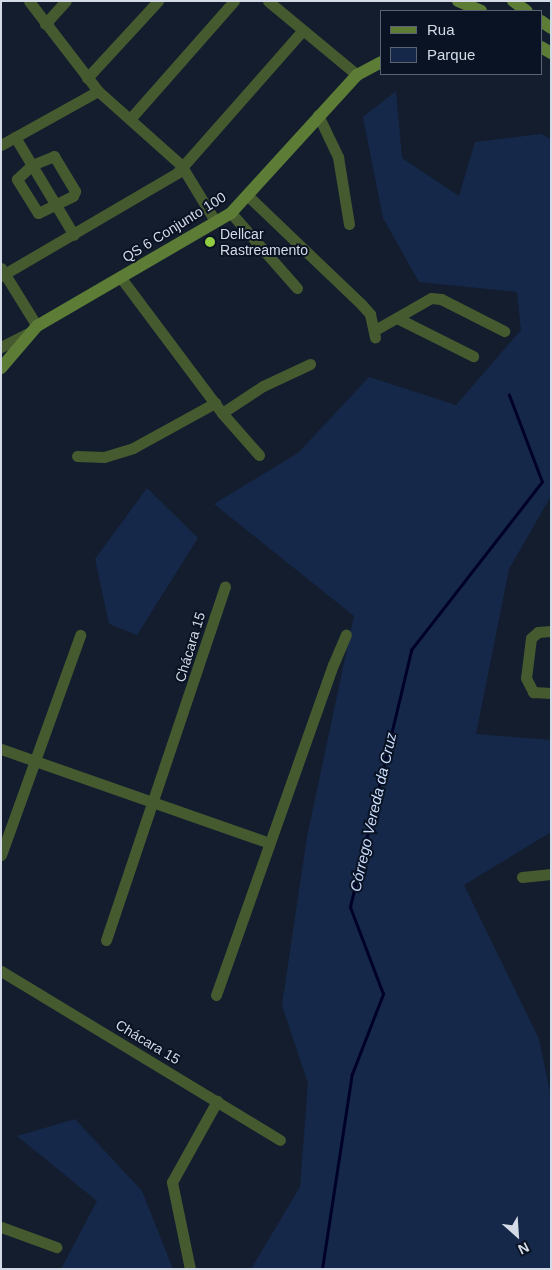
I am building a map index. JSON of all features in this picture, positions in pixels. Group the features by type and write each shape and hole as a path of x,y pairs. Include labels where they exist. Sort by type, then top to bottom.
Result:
{"street":[{"path":"28,1 98,91 181,165 215,221"},
{"path":"45,24 66,1"},
{"path":"87,78 158,1"},
{"path":"130,119 234,1"},
{"path":"268,1 357,75"},
{"path":"458,1 474,10"},
{"path":"513,1 526,10"},
{"path":"32,330 2,273 74,235 169,179 302,31"},
{"name":"QS 6 Conjunto 100","path":"32,330 230,213 318,115 357,75 380,63"},
{"path":"1,145 98,91"},
{"path":"318,115 338,157 349,224"},
{"path":"15,137 74,235"},
{"path":"52,155 59,160 75,192 57,204 40,212 33,208 18,179 32,165 52,155"},
{"path":"247,195 358,300 370,314 375,333 431,298 441,299 504,330"},
{"path":"230,213 297,288"},
{"path":"121,278 219,408 259,455"},
{"path":"399,319 473,356"},
{"path":"1,347 32,330"},
{"path":"1,368 32,330"},
{"path":"77,456 104,457 133,448 310,364"},
{"name":"Chácara 15","path":"106,940 152,800 193,689 224,587"},
{"path":"551,631 538,632 531,638 526,678 527,686 533,692 551,693"},
{"path":"1,856 80,635"},
{"path":"216,995 269,843 346,635"},
{"path":"1,749 83,780 152,800 269,843"},
{"path":"522,877 551,874"},
{"name":"Chácara 15","path":"1,971 280,1140"},
{"path":"190,1269 172,1182 218,1101"},
{"path":"1,1227 56,1247"}],"green space":[{"path":"396,91 402,158 459,196 475,142 541,134 551,139 551,496 509,569 476,734 551,740 551,832 464,885 539,1039 551,1097 551,1269 251,1269 300,1187 308,1083 282,1005 307,837 354,616 214,504 298,453 369,377 456,405 521,330 517,292 419,282 383,218 363,117"},
{"path":"147,488 198,538 137,635 109,624 95,559"},
{"path":"75,1119 142,1191 173,1269 61,1269 97,1201 17,1136"}],"waterway":[{"name":"Córrego Vereda da Cruz","path":"322,1269 352,1074 383,994 350,907 411,650 542,482 509,395"}],"place":[{"name":"Dellcar Rastreamento","path":"210,242"}]}
